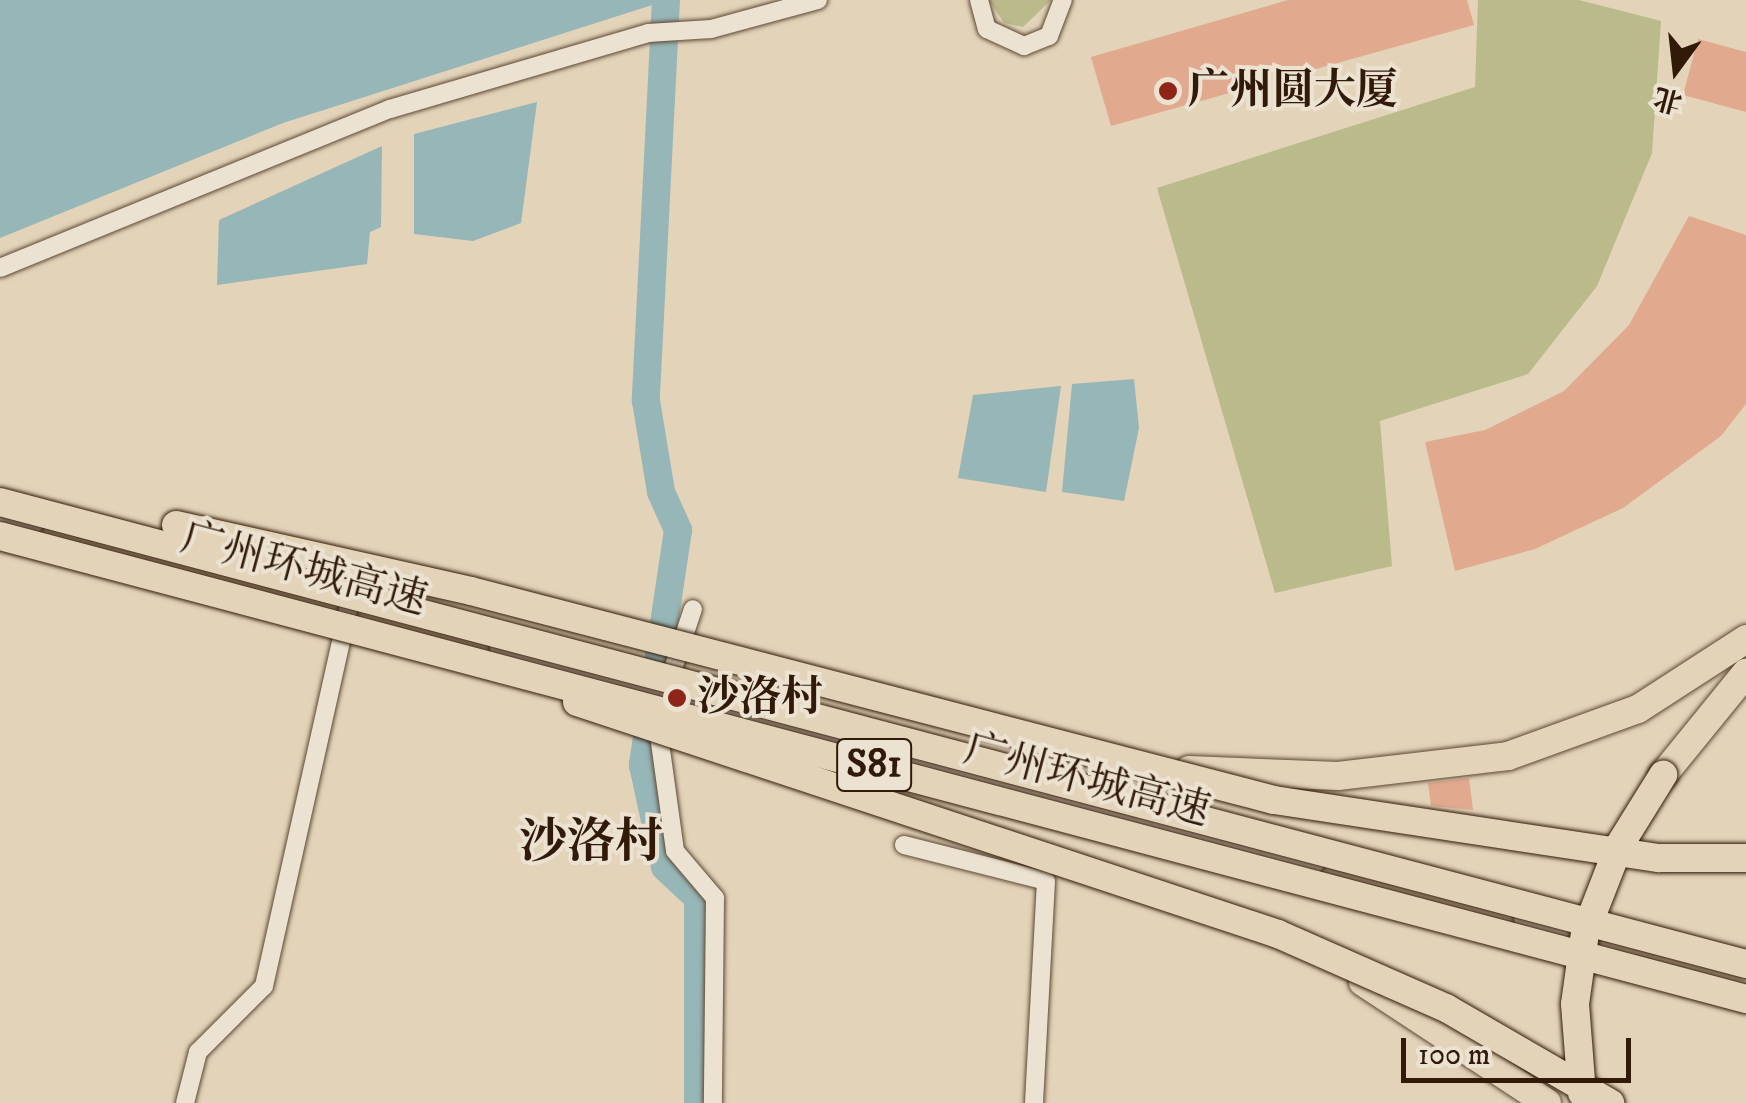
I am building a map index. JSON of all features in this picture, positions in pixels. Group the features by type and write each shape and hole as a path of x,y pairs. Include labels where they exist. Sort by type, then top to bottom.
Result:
{"highway":[{"path":"0,494 434,582 1050,743 1317,808 1660,858 1746,858"},
{"name":"广州环城高速","path":"0,502 1746,964"},
{"name":"广州环城高速","path":"0,536 295,608 1746,999"},
{"path":"295,608 1037,854 1358,967 1610,1103"},
{"path":"1050,743 1219,773 1338,776 1477,761 1618,718 1746,639"},
{"path":"1584,1103 1575,1004 1598,895 1663,775 1746,673"},
{"path":"1037,854 1334,966 1547,1103"}],"street":[{"path":"0,268 290,143 648,33 711,29 818,0"},
{"path":"980,0 987,29 1024,46 1049,36 1064,1"},
{"path":"0,517 1746,975"},
{"path":"186,1103 198,1052 264,986 348,607"},
{"path":"693,609 664,693 656,746 668,826 682,866 715,898 714,1103"},
{"path":"904,845 1046,881 1034,1103"}],"shaded area":[{"path":"989,0 1051,0 1023,27 1004,23"},
{"path":"1478,0 1579,0 1661,21 1652,153 1597,286 1528,374 1380,421 1392,566 1275,593 1157,188 1475,87"}],"water":[{"path":"0,0 668,0 283,123 0,238"},
{"path":"537,102 521,223 473,241 414,234 414,134"},
{"path":"382,146 381,227 370,232 367,264 217,285 219,220"},
{"path":"1134,379 1139,428 1124,501 1062,492 1072,384"},
{"path":"1061,386 1046,492 958,478 973,395"}],"building":[{"name":"广州圆大厦","path":"1288,0 1467,0 1474,25 1111,126 1091,57"},
{"path":"1698,39 1746,52 1746,112 1683,95"},
{"path":"1689,216 1746,235 1746,404 1721,436 1623,508 1535,549 1455,571 1425,442 1485,430 1564,391 1629,325"},
{"path":"1469,778 1473,810 1431,806 1428,783"}],"waterway":[{"path":"666,0 646,401 661,492 678,530 643,765 665,867 698,898 698,1103"}],"place":[{"name":"广州圆大厦","path":"1168,91"},
{"name":"沙洛村","path":"677,698"}],"district":[{"name":"沙洛村","path":"591,844"}]}
